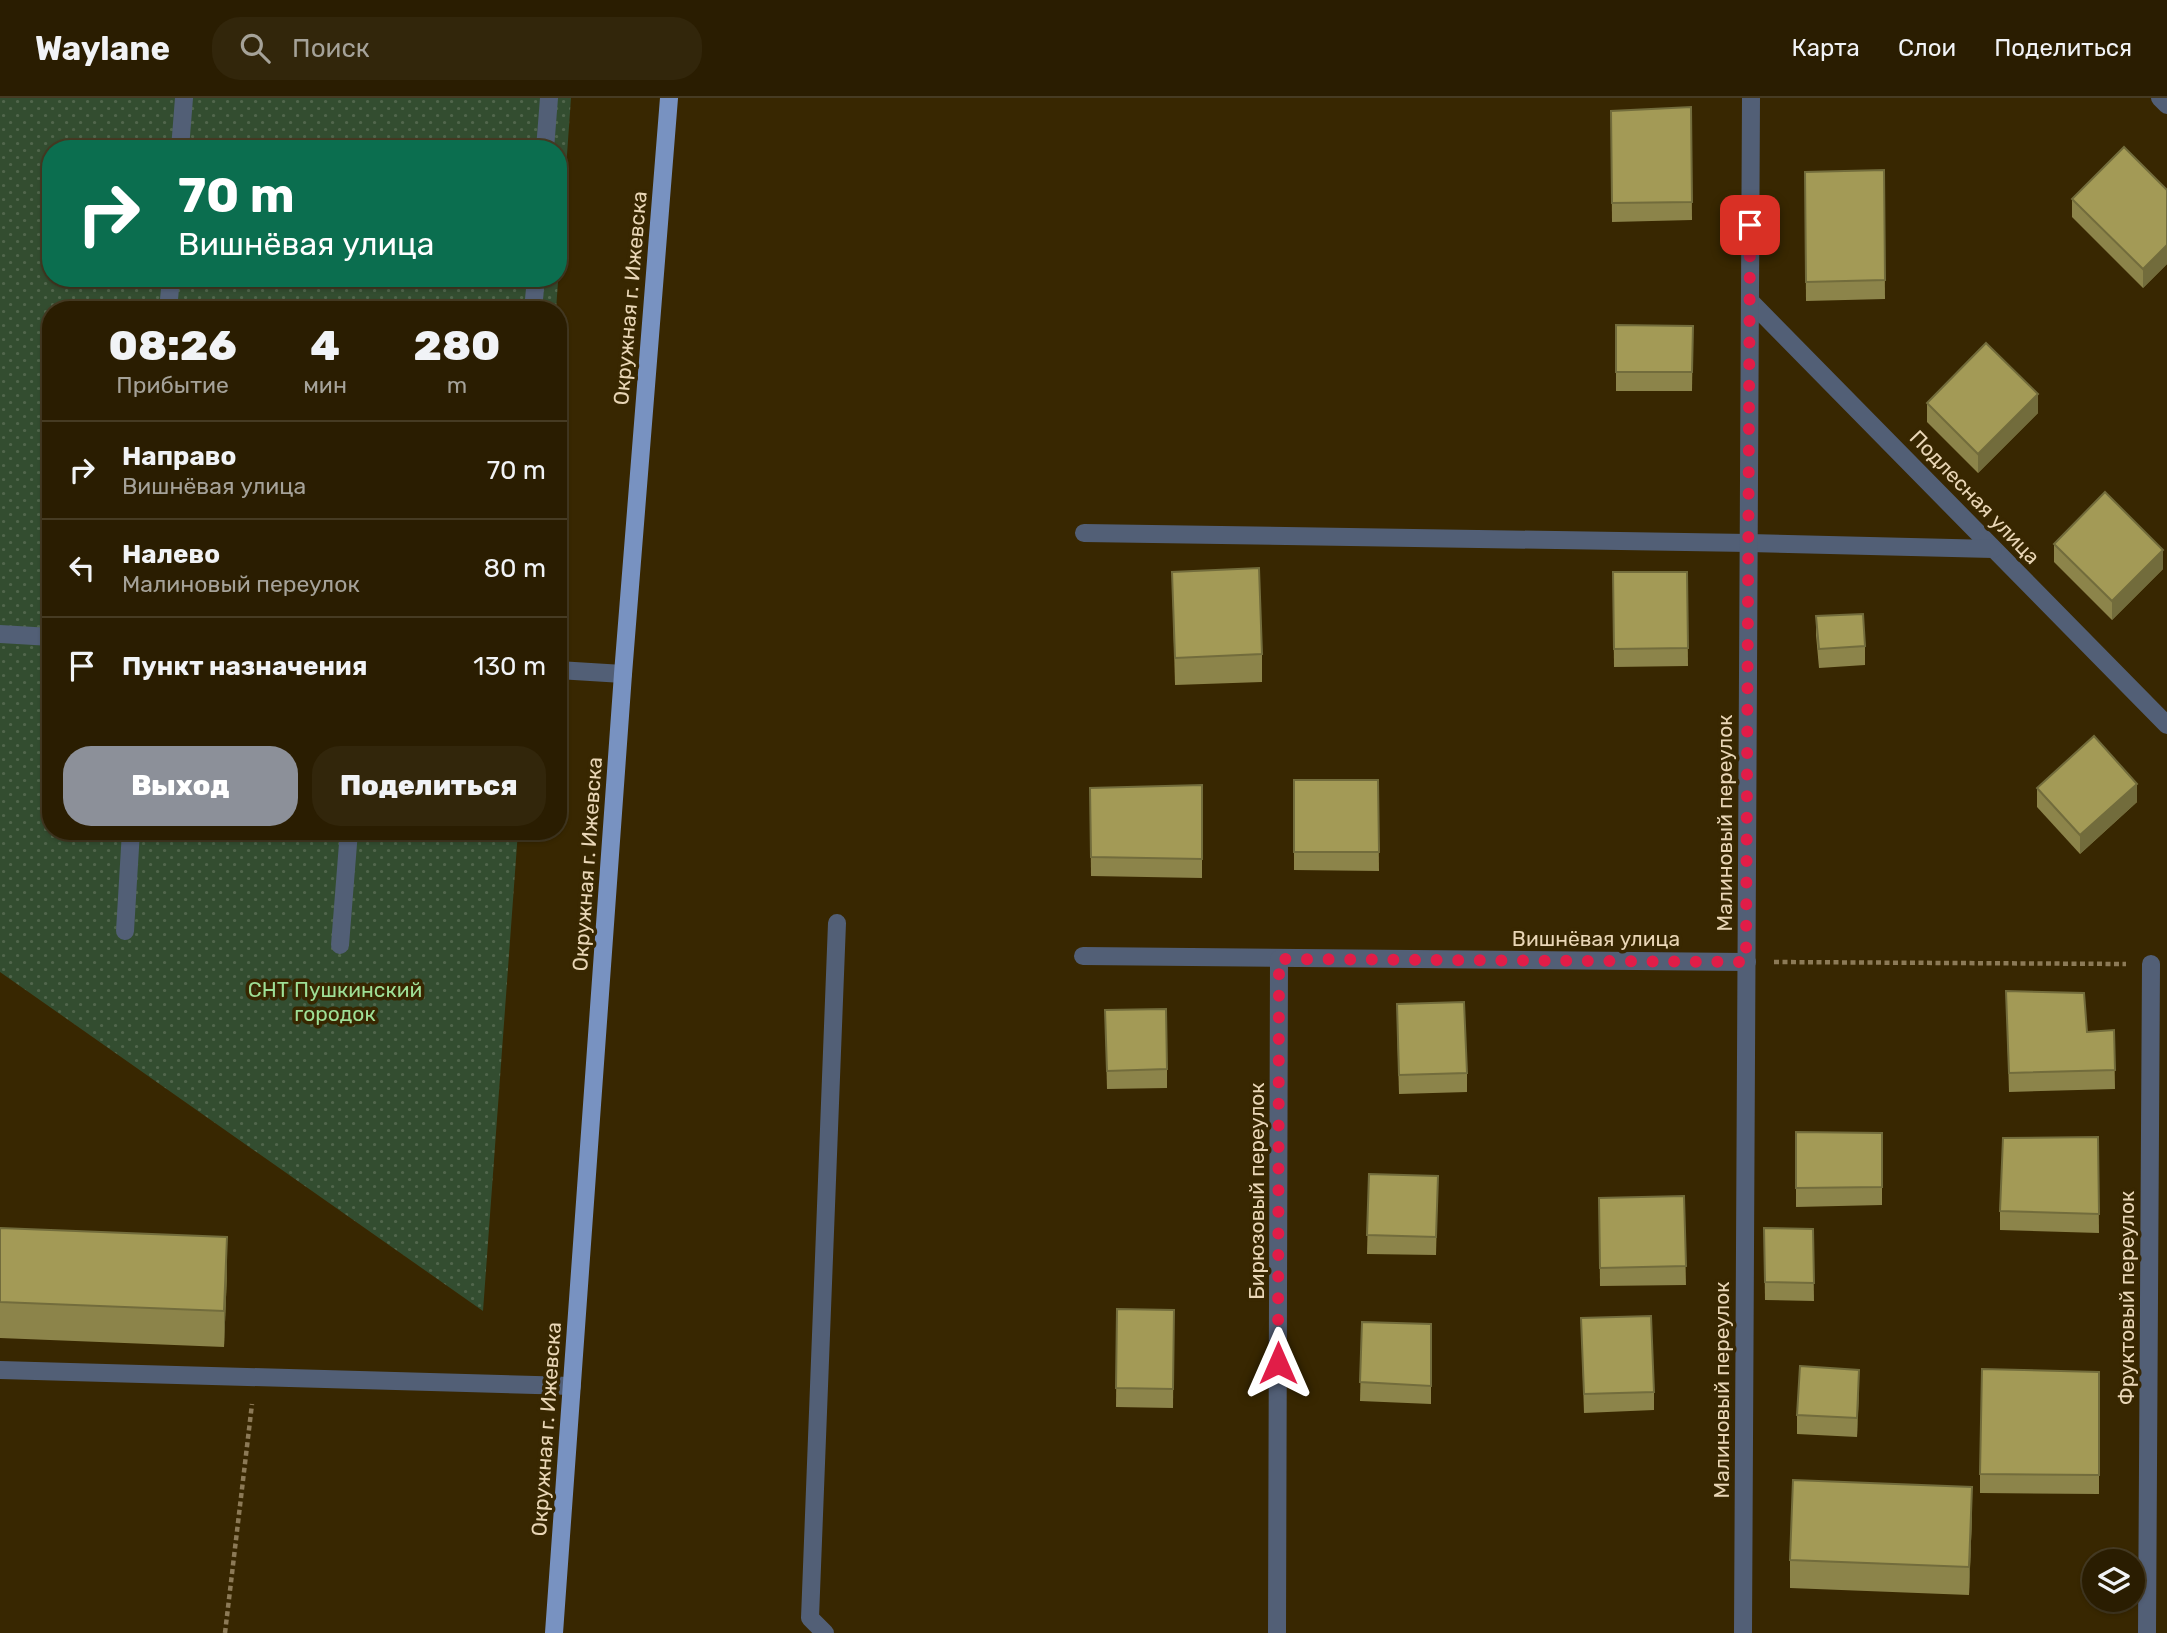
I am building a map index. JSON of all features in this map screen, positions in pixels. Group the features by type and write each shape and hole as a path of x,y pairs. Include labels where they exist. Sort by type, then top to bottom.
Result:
{"main road":[{"name":"Окружная г. Ижевска","path":"554,1633 623,674 668,98"}],"street":[{"path":"181,140 184,98"},
{"path":"546,140 549,98"},
{"name":"Малиновый переулок","path":"1743,1633 1751,98"},
{"path":"2160,98 2167,105"},
{"name":"Подлесная улица","path":"1750,301 2167,725"},
{"path":"1084,533 1993,549"},
{"path":"0,634 42,636"},
{"path":"567,671 623,674"},
{"path":"125,931 130,840"},
{"path":"340,945 348,840"},
{"path":"825,1633 810,1618 837,923"},
{"name":"Вишнёвая улица","path":"1083,956 1746,962"},
{"name":"Бирюзовый переулок","path":"1277,1633 1279,959"},
{"name":"Фруктовый переулок","path":"2147,1633 2151,964"},
{"path":"0,1370 572,1387"}],"path":[{"path":"1746,962 2151,964"},
{"path":"225,1633 255,1378"}],"green space":[{"name":"СНТ Пушкинский городок","path":"0,98 571,98 567,155 567,140 42,140 42,287 558,287 557,301 42,301 42,840 517,840 483,1311 0,972"}],"building":[{"path":"1691,107 1692,202 1612,203 1611,111"},
{"path":"2124,147 2167,190 2167,245 2143,269 2072,199"},
{"path":"1884,170 1885,280 1806,282 1805,172"},
{"path":"1616,325 1693,326 1692,372 1616,372"},
{"path":"1986,343 2038,394 1978,454 1927,403"},
{"path":"2105,492 2163,550 2112,601 2054,544"},
{"path":"1259,568 1262,654 1175,658 1172,572"},
{"path":"1613,572 1687,572 1688,648 1614,649"},
{"path":"1863,614 1865,646 1819,649 1816,616"},
{"path":"2094,736 2137,784 2080,835 2037,788"},
{"path":"1294,780 1378,780 1379,852 1294,852"},
{"path":"1202,785 1202,859 1091,857 1090,788"},
{"path":"2006,991 2084,993 2087,1032 2114,1030 2115,1070 2009,1073"},
{"path":"1464,1002 1467,1073 1399,1075 1397,1004"},
{"path":"1166,1009 1167,1069 1107,1071 1105,1010"},
{"path":"1796,1132 1882,1133 1882,1187 1796,1188"},
{"path":"2098,1137 2099,1214 2000,1211 2003,1138"},
{"path":"1369,1174 1438,1176 1436,1237 1367,1235"},
{"path":"1684,1196 1686,1266 1600,1268 1599,1198"},
{"path":"0,1228 227,1237 224,1311 0,1302"},
{"path":"1764,1228 1813,1229 1814,1283 1765,1282"},
{"path":"1117,1309 1174,1310 1173,1389 1116,1388"},
{"path":"1651,1316 1654,1392 1584,1394 1581,1318"},
{"path":"1362,1322 1431,1324 1431,1386 1360,1382"},
{"path":"1800,1366 1859,1370 1857,1418 1797,1415"},
{"path":"1982,1369 2099,1372 2099,1475 1980,1474"},
{"path":"1793,1480 1972,1487 1969,1567 1790,1560"}],"route":[{"path":"1278,1363 1279,959 1746,962 1750,225"}]}
